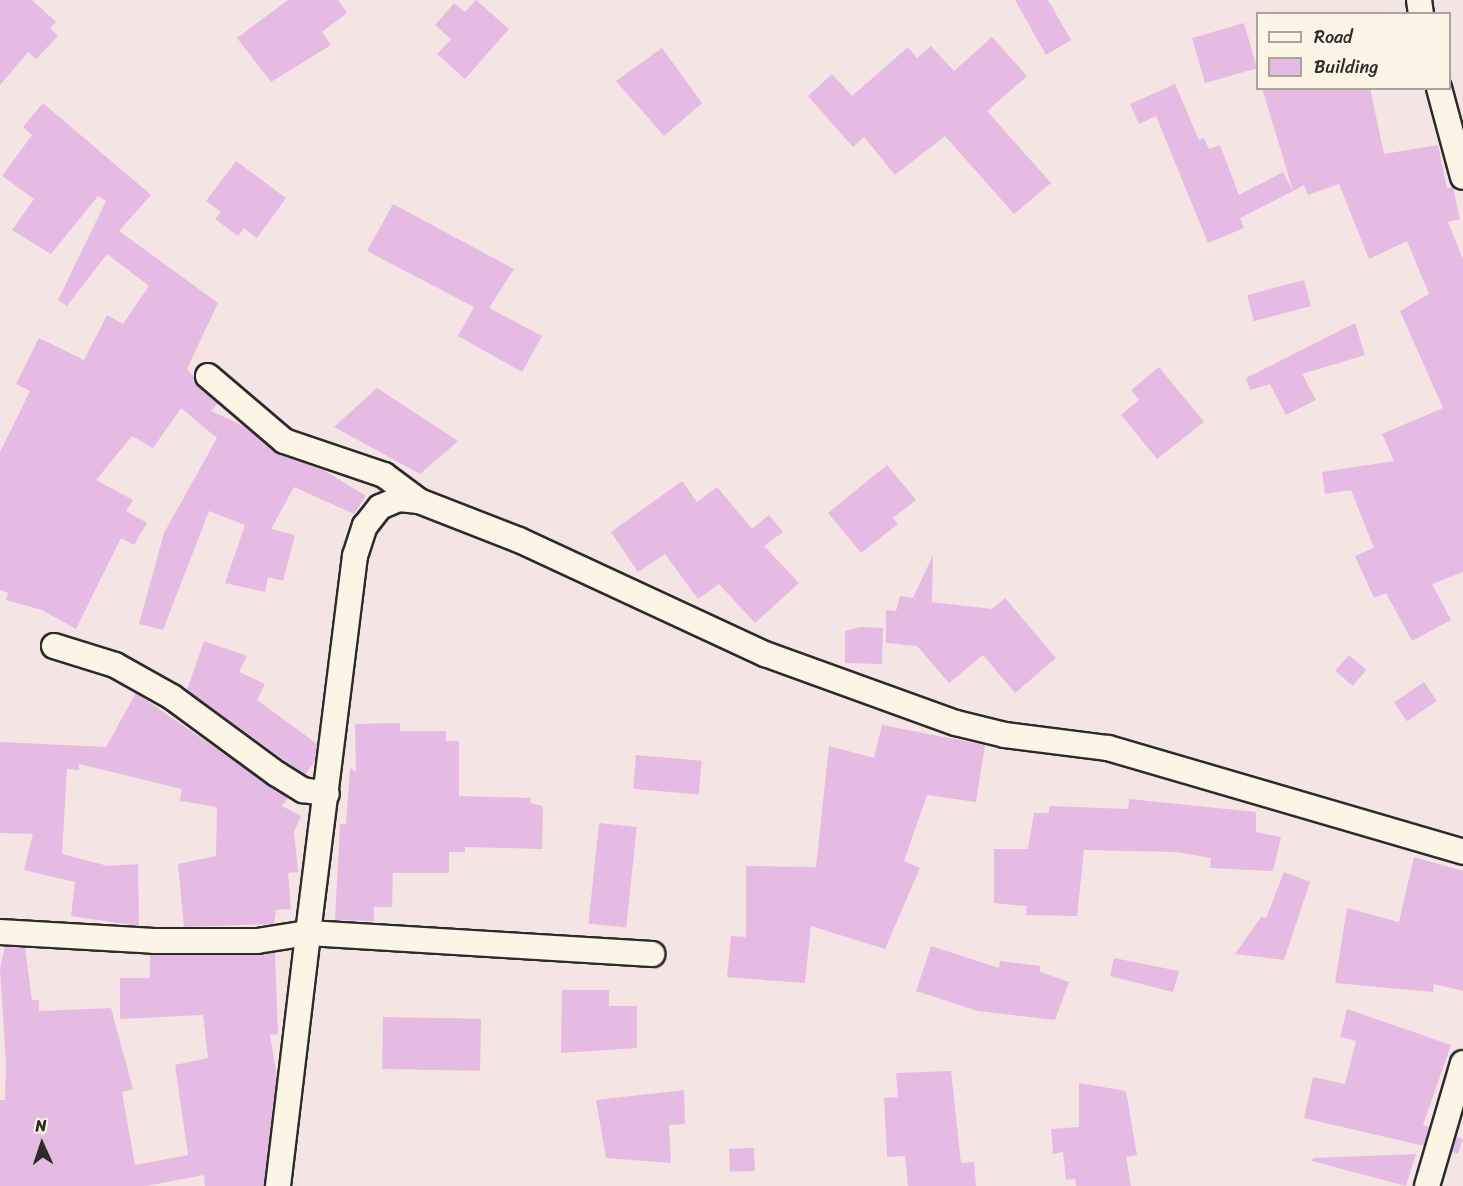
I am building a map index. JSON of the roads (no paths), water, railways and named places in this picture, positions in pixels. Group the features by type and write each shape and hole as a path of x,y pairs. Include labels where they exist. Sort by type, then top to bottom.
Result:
{"street":[{"path":"1440,90 1463,177"},
{"path":"208,376 284,441 384,474 419,501"},
{"path":"278,1186 355,556 364,526 380,507 399,499 419,501 519,540 765,654 956,723 1005,735 1107,748 1390,826 1463,852"},
{"path":"54,646 115,665 172,697 277,774 303,790 327,794"},
{"path":"0,932 154,941 257,941 308,933 652,954"},
{"path":"1427,1186 1463,1063"}]}
